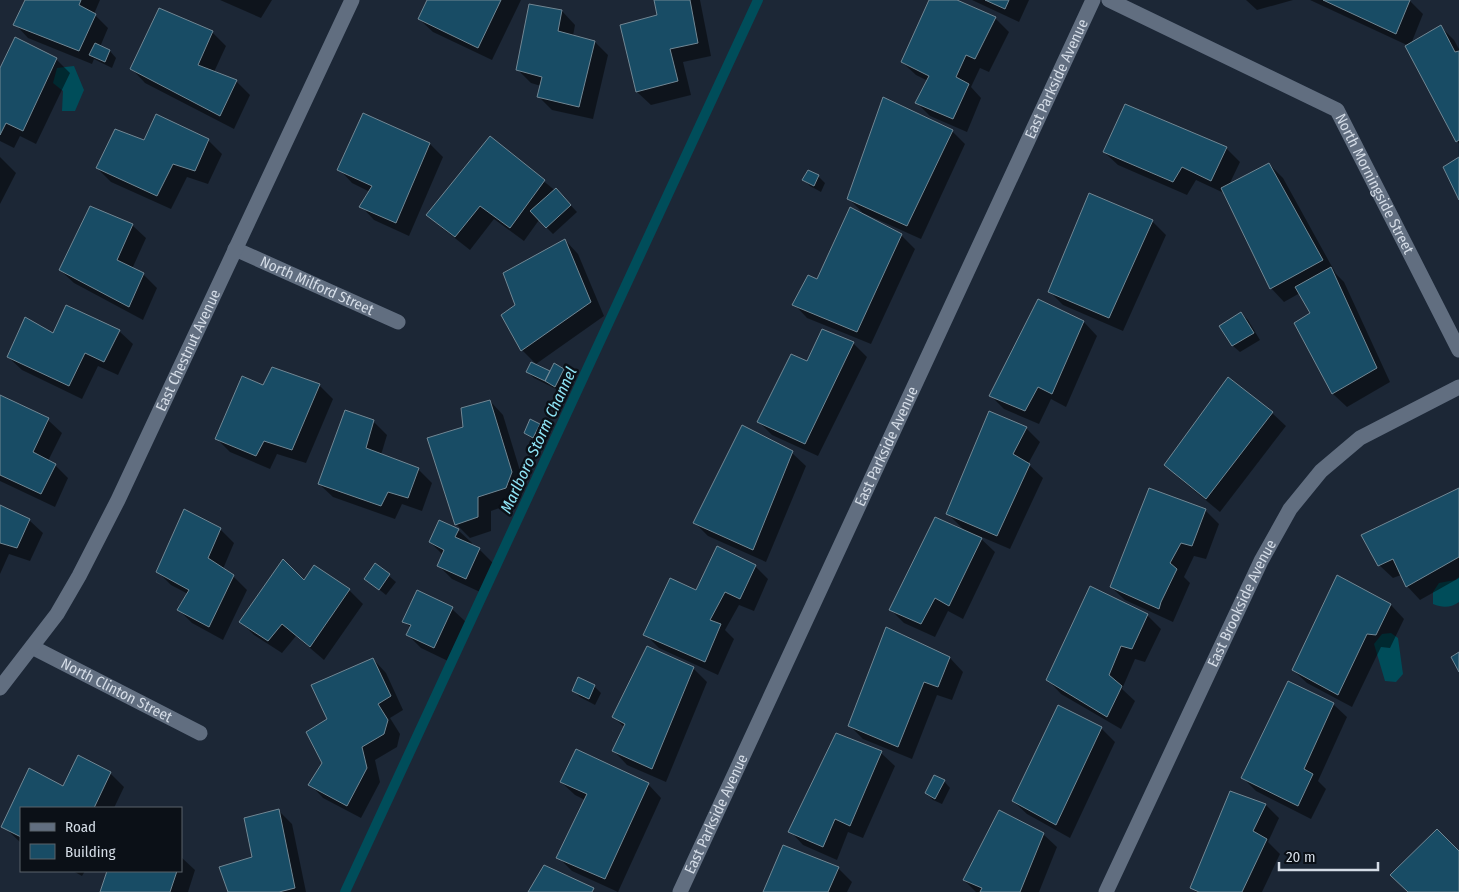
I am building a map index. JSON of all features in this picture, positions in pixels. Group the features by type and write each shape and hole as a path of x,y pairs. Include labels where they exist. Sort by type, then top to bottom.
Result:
{"street":[{"name":"East Chestnut Avenue","path":"0,688 57,614 118,500 352,0"},
{"name":"East Parkside Avenue","path":"680,892 1093,0"},
{"name":"North Morningside Street","path":"1108,0 1337,110 1459,350"},
{"name":"North Milford Street","path":"235,249 398,322"},
{"name":"East Brookside Avenue","path":"1106,892 1261,561 1290,509 1321,471 1360,438 1459,387"},
{"name":"North Clinton Street","path":"32,647 200,734"}],"water":[{"path":"74,66 84,90 75,111 62,111 63,91 53,83 57,68"},
{"path":"1459,577 1459,602 1446,607 1433,604 1433,592 1439,583 1455,580"},
{"path":"1391,633 1398,638 1403,674 1396,682 1385,681 1374,644 1382,634"}],"building":[{"path":"25,0 81,0 79,5 96,14 79,51 13,25"},
{"path":"427,0 501,0 478,48 418,19"},
{"path":"654,0 690,0 698,43 670,49 678,81 636,92 620,25 657,15"},
{"path":"929,0 957,0 996,17 975,59 966,55 956,77 969,84 953,119 915,103 929,76 901,62"},
{"path":"985,0 1009,0 1005,9"},
{"path":"1323,0 1410,0 1396,34"},
{"path":"529,4 562,10 558,31 595,41 579,107 537,97 542,77 516,70"},
{"path":"159,8 213,31 198,65 237,80 220,116 130,69"},
{"path":"1441,25 1455,52 1459,51 1459,140 1456,142 1405,46"},
{"path":"15,37 57,58 23,131 6,123 0,135 0,68"},
{"path":"95,43 110,50 105,62 89,55"},
{"path":"883,97 953,130 907,226 847,199"},
{"path":"1125,104 1227,147 1211,181 1182,167 1173,182 1103,152"},
{"path":"363,113 430,143 396,223 359,207 372,186 337,170"},
{"path":"156,114 209,139 195,171 173,164 157,196 96,168 115,129 144,140"},
{"path":"490,136 545,180 510,228 480,206 455,237 426,215"},
{"path":"1459,157 1459,200 1443,167"},
{"path":"1269,163 1323,260 1270,289 1221,188"},
{"path":"808,170 819,175 814,186 802,180"},
{"path":"556,188 571,205 546,228 530,211"},
{"path":"1089,193 1153,220 1109,318 1048,292"},
{"path":"90,206 133,224 117,260 144,273 129,307 59,270"},
{"path":"850,207 902,234 857,332 792,305 808,275 817,279"},
{"path":"565,239 591,302 521,351 501,315 515,305 503,273"},
{"path":"1331,267 1377,368 1332,394 1294,323 1310,313 1295,287"},
{"path":"1038,299 1084,321 1052,394 1038,387 1025,411 989,396"},
{"path":"66,305 120,330 104,362 85,353 69,386 7,357 25,317 53,333"},
{"path":"1241,312 1254,333 1232,346 1219,326"},
{"path":"822,329 854,342 805,444 757,422 791,354 807,361"},
{"path":"531,362 550,371 545,381 526,372"},
{"path":"554,363 564,369 555,387 545,381"},
{"path":"272,367 320,384 292,450 264,441 256,456 215,439 242,376 263,385"},
{"path":"1228,377 1273,412 1206,499 1164,465"},
{"path":"0,395 49,418 33,452 56,464 41,494 0,475"},
{"path":"490,400 512,472 506,488 478,497 478,517 455,525 427,438 463,427 461,408"},
{"path":"345,410 374,420 366,448 419,468 408,498 388,492 381,506 318,484"},
{"path":"989,411 1027,427 1013,454 1030,464 997,536 946,514"},
{"path":"530,419 540,424 533,438 524,433"},
{"path":"742,425 793,451 753,550 693,523"},
{"path":"1149,488 1206,509 1192,546 1181,543 1170,563 1177,569 1159,609 1110,587"},
{"path":"1459,488 1459,557 1406,587 1393,559 1378,566 1361,535"},
{"path":"0,505 30,519 17,548 0,543"},
{"path":"184,509 221,528 208,558 234,575 209,627 177,610 189,590 156,572"},
{"path":"935,517 982,538 949,606 935,598 921,624 889,610"},
{"path":"439,520 459,529 455,537 480,548 466,579 437,566 444,550 429,542"},
{"path":"717,546 756,565 740,599 725,592 710,620 721,624 705,662 643,635 670,578 696,590"},
{"path":"283,559 304,580 314,565 350,589 310,647 282,624 268,641 239,622"},
{"path":"375,563 390,574 379,590 364,579"},
{"path":"1337,575 1391,604 1376,635 1367,634 1338,695 1292,670"},
{"path":"1090,586 1148,614 1132,649 1121,646 1109,675 1122,686 1107,717 1046,680"},
{"path":"417,590 453,607 434,648 406,635 411,625 402,622"},
{"path":"886,627 950,657 938,687 924,682 898,747 848,726"},
{"path":"647,646 694,667 652,769 612,751 625,724 612,717"},
{"path":"1459,652 1459,672 1451,657"},
{"path":"373,658 391,696 378,704 388,720 384,734 362,747 367,768 347,806 308,785 322,763 306,732 327,719 311,685"},
{"path":"578,677 595,685 589,699 572,691"},
{"path":"1288,681 1334,703 1304,769 1313,774 1298,806 1241,778"},
{"path":"1058,705 1102,727 1056,825 1012,801"},
{"path":"836,733 882,751 850,826 835,819 823,847 788,832"},
{"path":"576,749 649,783 605,879 556,858 587,794 560,782"},
{"path":"78,755 111,772 94,807 20,807 20,836 1,827 29,768 63,786"},
{"path":"934,775 945,780 935,799 925,793"},
{"path":"1230,791 1266,804 1253,831 1267,839 1242,892 1199,892 1190,888"},
{"path":"279,809 295,888 279,892 228,892 219,867 252,857 244,818"},
{"path":"999,810 1044,833 1020,892 980,892 982,888 963,880"},
{"path":"1437,829 1459,851 1459,892 1408,892 1390,875"},
{"path":"783,845 839,867 828,892 763,892"},
{"path":"544,865 594,888 592,892 528,892"},
{"path":"107,872 177,872 170,892 100,892"}],"waterway":[{"name":"Marlboro Storm Channel","path":"345,892 758,0"}]}
